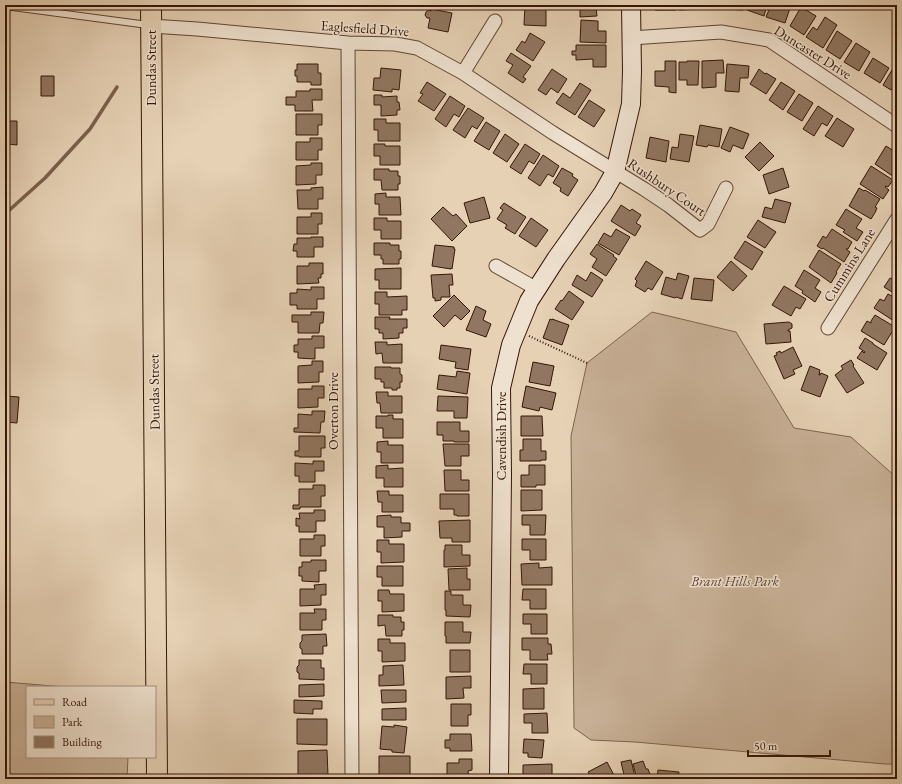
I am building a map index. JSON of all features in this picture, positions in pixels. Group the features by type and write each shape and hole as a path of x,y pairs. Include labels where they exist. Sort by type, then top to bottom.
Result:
{"main road":[{"name":"Dundas Street","path":"151,5 157,779"}],"street":[{"name":"Cavendish Drive","path":"499,779 502,474 500,388 511,345 529,300 603,193 615,172 631,104 631,5"},
{"path":"464,73 495,21"},
{"name":"Eaglesfield Drive","path":"151,26 348,43 395,44 417,48 464,73 615,172"},
{"name":"Duncaster Drive","path":"632,38 721,32 769,40 897,126"},
{"name":"Overton Drive","path":"348,43 352,779"},
{"name":"Rushbury Court","path":"615,172 668,205 700,230 708,224 726,188"},
{"name":"Cummins Lane","path":"828,328 897,219"},
{"path":"496,266 537,289"}],"lane":[{"path":"5,6 151,26"}],"path":[{"path":"517,330 587,363"}],"green space":[{"name":"Brant Hills Park","path":"652,312 736,332 794,428 851,437 897,478 897,764 635,742 591,740 574,728 571,436 587,363"},
{"path":"5,682 53,686 26,686 26,758 128,758 127,779 5,779"}],"building":[{"path":"525,5 546,6 546,26 524,25"},
{"path":"580,5 605,5 605,8 596,8 597,16 580,17"},
{"path":"655,5 676,5 676,10 655,10"},
{"path":"679,5 699,5 699,9 679,10"},
{"path":"702,5 721,5 721,8 702,9"},
{"path":"723,5 743,5 743,10 723,9"},
{"path":"749,5 767,5 764,16 747,10"},
{"path":"771,5 776,7 777,5 791,5 785,23 766,17"},
{"path":"801,7 816,16 804,35 790,26"},
{"path":"431,9 452,13 448,32 428,28 430,18 427,18 425,15 429,10 431,11"},
{"path":"825,17 837,25 823,48 806,37 813,27 817,30"},
{"path":"581,20 598,21 598,31 606,31 606,43 580,42"},
{"path":"837,31 852,41 840,59 826,50"},
{"path":"530,33 545,42 533,61 516,50 522,41 525,43"},
{"path":"856,43 870,52 859,71 844,62"},
{"path":"576,45 606,45 606,67 593,67 593,59 576,60 576,55 572,55 572,51 576,51"},
{"path":"511,53 531,66 523,77 526,79 523,83 508,73 513,65 506,61"},
{"path":"873,58 889,68 880,83 864,73"},
{"path":"723,60 724,73 716,73 716,87 702,88 702,61"},
{"path":"665,61 676,61 676,93 669,92 669,87 655,86 655,71 665,71"},
{"path":"699,61 698,85 687,85 687,80 679,80 679,62"},
{"path":"297,64 318,64 318,73 321,73 321,85 311,85 311,82 297,82 295,70 297,70"},
{"path":"727,64 749,66 748,78 740,78 739,92 725,91"},
{"path":"895,65 897,66 897,84 895,83 891,90 883,85"},
{"path":"381,68 401,70 399,90 392,89 392,92 373,90 374,78 380,78"},
{"path":"552,69 567,79 558,93 551,88 546,95 538,90"},
{"path":"759,69 765,74 766,73 776,79 766,94 750,84"},
{"path":"41,76 54,76 54,96 41,96"},
{"path":"427,82 446,94 434,111 418,101 423,94 420,93"},
{"path":"781,82 795,91 783,110 769,100"},
{"path":"580,83 591,90 575,115 556,103 563,93 570,98"},
{"path":"310,89 322,89 322,100 312,100 313,111 295,111 295,105 286,105 286,97 296,97 296,91 310,91"},
{"path":"799,94 813,103 802,121 787,112"},
{"path":"374,95 382,95 382,97 397,96 397,102 399,102 400,110 397,110 397,115 381,116 381,105 374,105"},
{"path":"450,96 465,106 459,117 454,114 446,127 435,119"},
{"path":"589,100 605,110 594,127 578,117"},
{"path":"818,106 833,116 827,126 822,123 814,136 803,129"},
{"path":"468,108 484,118 477,129 472,126 465,138 453,130"},
{"path":"296,114 322,114 322,125 318,125 318,135 296,135"},
{"path":"837,118 854,129 843,147 825,136"},
{"path":"374,119 386,119 386,123 400,123 400,141 378,141 378,130 374,130"},
{"path":"8,121 17,121 17,145 8,144"},
{"path":"486,122 500,131 489,150 474,141"},
{"path":"700,125 722,129 719,147 696,145"},
{"path":"730,127 749,134 743,149 733,145 730,152 721,148"},
{"path":"505,134 519,144 507,162 493,153"},
{"path":"680,134 694,136 689,162 670,159 672,147 678,148"},
{"path":"650,137 669,141 666,162 646,158"},
{"path":"310,138 322,138 322,150 318,150 318,160 296,160 296,142 310,142"},
{"path":"760,142 774,156 759,171 745,157"},
{"path":"374,144 400,146 400,165 380,165 380,156 374,156"},
{"path":"525,144 540,154 534,164 529,161 521,174 510,167"},
{"path":"886,146 897,153 897,179 875,164"},
{"path":"543,155 559,166 553,177 548,174 540,186 528,178"},
{"path":"311,163 322,163 322,175 316,175 316,184 296,185 296,166 311,165"},
{"path":"871,166 893,180 888,187 885,187 889,190 883,199 860,184"},
{"path":"562,168 573,174 572,176 578,180 568,196 560,191 561,188 553,183"},
{"path":"783,168 789,187 769,194 763,175"},
{"path":"374,169 389,169 389,171 398,171 398,176 400,176 400,184 398,184 398,190 382,190 381,180 374,180"},
{"path":"323,187 323,199 318,199 318,209 298,209 297,190 311,190 311,188"},
{"path":"859,188 880,199 875,207 877,208 876,211 871,219 849,206"},
{"path":"386,193 386,197 400,197 401,215 379,215 379,204 375,204 375,194"},
{"path":"484,197 490,218 470,223 464,203"},
{"path":"775,199 791,203 785,223 762,217 765,207 772,209"},
{"path":"504,203 526,217 515,234 505,228 507,225 497,219 503,210 500,208"},
{"path":"621,205 630,211 632,209 641,215 636,223 641,226 635,236 611,221"},
{"path":"443,207 453,216 456,214 467,226 452,241 431,219"},
{"path":"846,209 862,219 856,228 863,232 857,241 843,232 845,230 836,225"},
{"path":"311,213 322,213 322,224 318,224 318,234 297,234 297,217 311,217"},
{"path":"374,218 387,218 387,221 401,221 401,239 381,239 381,230 374,230"},
{"path":"531,218 548,230 536,247 519,236"},
{"path":"758,220 776,232 765,248 747,237"},
{"path":"616,229 630,237 619,255 598,243 604,233 611,237"},
{"path":"832,229 852,242 848,249 846,249 850,252 844,262 823,248 822,249 817,246 823,236 826,238"},
{"path":"323,237 323,247 314,247 314,257 297,257 297,251 293,251 294,244 297,244 297,238"},
{"path":"745,241 763,252 752,270 734,258"},
{"path":"374,243 390,243 390,245 399,245 401,259 399,259 399,264 383,264 381,255 374,255"},
{"path":"597,244 614,255 613,256 617,259 606,276 592,267 597,259 590,254"},
{"path":"435,245 454,247 452,269 432,266"},
{"path":"819,250 841,264 831,283 809,267"},
{"path":"646,261 663,272 652,290 648,288 645,292 635,286 637,281 635,279"},
{"path":"731,261 747,276 733,291 717,277"},
{"path":"309,263 323,263 323,274 321,274 321,278 318,278 319,283 297,284 297,266 309,266"},
{"path":"401,268 401,289 379,289 379,280 375,280 375,269"},
{"path":"804,270 820,280 815,288 821,292 815,302 795,286"},
{"path":"591,272 603,280 592,297 572,285 577,275 586,281"},
{"path":"678,273 689,276 682,299 661,294 666,277 676,280"},
{"path":"452,274 453,285 449,285 450,297 441,297 441,300 435,301 435,298 433,298 431,275"},
{"path":"694,278 714,280 712,301 691,299"},
{"path":"890,278 897,281 897,295 884,287"},
{"path":"784,286 806,299 800,309 796,307 791,316 772,305"},
{"path":"311,287 324,287 324,299 317,299 317,309 297,309 297,305 290,305 290,293 297,293 297,289 311,290"},
{"path":"569,291 584,302 572,320 555,309"},
{"path":"375,292 387,292 387,297 407,296 407,310 402,310 402,315 379,315 379,304 375,304"},
{"path":"888,294 897,299 897,323 874,308 880,299 884,301"},
{"path":"454,295 470,311 461,320 455,315 444,327 433,316"},
{"path":"476,306 486,311 483,320 491,324 486,337 466,330"},
{"path":"311,312 324,312 323,323 320,323 319,333 298,333 298,322 292,322 292,315 311,315"},
{"path":"875,315 895,327 884,345 861,331 867,321 871,323"},
{"path":"375,317 407,319 407,328 403,328 403,333 399,333 399,338 383,339 383,333 379,333 379,329 375,329"},
{"path":"550,319 569,325 562,345 543,338"},
{"path":"789,322 792,324 792,328 788,330 790,331 791,342 766,344 764,324"},
{"path":"312,336 324,336 324,348 315,348 315,359 298,358 298,352 294,352 294,345 298,345 298,339 312,339"},
{"path":"865,338 887,353 877,370 857,358 862,351 864,353 865,352 859,348"},
{"path":"375,342 387,342 387,345 402,344 402,363 383,363 382,353 376,354"},
{"path":"441,345 471,349 468,370 455,368 456,362 439,359"},
{"path":"793,347 802,366 793,370 795,374 784,379 774,356 780,351 781,353"},
{"path":"851,360 854,365 853,366 864,383 847,393 835,375 843,369 841,366"},
{"path":"312,361 323,361 323,372 319,372 319,382 298,383 298,366 312,365"},
{"path":"533,362 554,366 550,386 529,382"},
{"path":"810,366 820,370 819,375 821,373 828,376 820,397 801,390"},
{"path":"375,367 400,368 402,382 400,382 400,388 397,388 397,390 392,390 392,388 384,388 384,382 381,382 381,379 375,379"},
{"path":"457,371 470,373 467,394 437,389 439,375 456,377"},
{"path":"312,386 324,386 324,398 318,398 318,407 298,408 298,389 312,389"},
{"path":"526,386 556,393 552,410 540,407 539,411 522,407"},
{"path":"376,392 388,392 388,396 402,396 402,413 381,413 380,403 377,403"},
{"path":"6,396 19,397 17,423 5,422"},
{"path":"438,396 468,397 467,418 454,418 454,411 437,411"},
{"path":"312,411 325,411 324,422 321,422 320,433 294,432 294,428 298,428 298,414 312,415"},
{"path":"393,415 393,419 403,419 403,438 383,438 383,428 376,428 376,416"},
{"path":"521,416 542,416 543,436 521,436"},
{"path":"437,422 460,422 460,431 469,431 469,442 443,441 443,435 437,435"},
{"path":"299,436 325,436 325,448 321,448 321,457 295,456 295,451 299,451"},
{"path":"523,439 541,439 541,451 546,451 546,460 520,461 520,450 523,450"},
{"path":"388,441 388,445 403,445 403,463 381,463 381,452 377,452 377,442"},
{"path":"443,444 469,444 469,456 461,456 461,466 445,466"},
{"path":"313,461 324,461 324,471 315,471 315,482 299,482 299,476 295,476 295,463 313,464"},
{"path":"388,465 388,469 403,468 403,487 384,487 384,478 376,478 376,466"},
{"path":"529,465 545,465 545,485 536,485 536,487 521,487 521,475 529,475"},
{"path":"444,470 461,470 461,480 469,480 469,491 445,491"},
{"path":"313,485 325,485 325,496 321,496 321,507 300,507 300,509 293,509 293,505 299,505 299,489 313,489"},
{"path":"521,490 542,490 542,510 521,511"},
{"path":"377,491 389,491 389,495 403,495 403,512 382,512 382,502 378,502"},
{"path":"440,494 469,494 469,516 454,515 454,509 440,509"},
{"path":"314,510 325,510 325,521 316,521 316,532 299,532 299,526 296,526 296,518 300,519 299,513 314,513"},
{"path":"391,515 391,517 401,517 401,523 410,523 410,531 402,531 402,537 384,538 384,527 377,527 377,516"},
{"path":"522,515 546,515 545,535 530,535 530,525 522,525"},
{"path":"470,520 470,542 452,542 452,538 440,538 439,521"},
{"path":"314,535 325,535 325,546 321,546 321,556 300,556 300,539 314,539"},
{"path":"522,539 546,539 546,560 530,560 530,550 522,550"},
{"path":"377,540 389,540 389,544 404,544 404,562 381,563 381,552 377,552"},
{"path":"445,545 462,545 462,555 470,555 470,566 444,567"},
{"path":"311,560 326,560 326,571 319,571 319,582 302,581 302,576 299,576 299,567 302,567 302,562 311,562"},
{"path":"539,563 539,568 552,567 552,585 522,585 521,564"},
{"path":"377,566 403,566 403,586 382,586 382,577 377,577"},
{"path":"467,568 467,579 470,579 470,590 449,590 448,569"},
{"path":"326,584 326,595 321,595 321,605 300,606 300,589 315,589 314,585"},
{"path":"523,589 546,589 546,609 530,609 530,600 522,600"},
{"path":"378,590 389,590 390,594 404,594 404,611 382,612 382,601 378,601"},
{"path":"445,591 451,591 451,595 463,595 463,605 471,605 470,617 446,616"},
{"path":"314,609 326,609 326,620 322,620 322,630 300,630 300,613 315,613"},
{"path":"523,614 547,614 547,634 531,634 531,624 523,624"},
{"path":"378,615 393,615 393,617 401,617 401,622 404,622 402,636 386,636 385,625 378,626"},
{"path":"445,622 463,622 463,632 471,632 470,643 446,643"},
{"path":"326,634 327,646 323,646 323,654 302,654 300,643 302,641 302,635"},
{"path":"522,638 548,638 548,644 551,644 552,654 547,654 548,660 530,660 530,650 522,650"},
{"path":"378,639 390,639 390,643 405,643 405,661 382,662 382,651 378,651"},
{"path":"450,650 470,650 470,672 450,672"},
{"path":"299,660 321,660 321,668 324,668 324,680 299,679 297,667 299,665"},
{"path":"524,664 547,664 547,684 531,684 531,674 523,674"},
{"path":"403,665 404,685 379,686 379,675 383,675 383,666"},
{"path":"471,676 471,688 463,688 464,698 446,699 446,677"},
{"path":"324,684 324,696 299,697 299,685"},
{"path":"544,688 544,709 523,709 523,689"},
{"path":"381,690 406,690 406,702 382,703"},
{"path":"294,700 322,701 322,709 313,709 313,714 294,713"},
{"path":"451,704 471,704 471,715 468,715 468,726 451,726"},
{"path":"406,708 406,720 382,720 382,709"},
{"path":"547,713 548,733 532,733 532,723 524,723 524,714"},
{"path":"297,719 327,719 327,745 297,744"},
{"path":"394,725 407,727 404,753 380,749 382,726 394,727"},
{"path":"450,734 471,734 472,751 450,751 450,748 445,748 445,740 450,740"},
{"path":"524,739 544,740 542,758 528,757 528,753 523,753"},
{"path":"327,750 328,776 298,776 298,751"},
{"path":"379,756 410,756 410,779 379,779"},
{"path":"459,759 472,759 472,770 468,771 469,779 447,779 447,763 459,763"},
{"path":"631,760 635,777 625,779 621,762"},
{"path":"643,761 651,777 637,779 633,764"},
{"path":"607,762 616,779 592,779 588,772"},
{"path":"552,764 552,779 523,779 523,765"},
{"path":"658,770 679,772 678,779 657,779"},
{"path":"716,777 738,779 715,779"},
{"path":"744,777 770,779 744,779"}],"waterway":[{"path":"5,214 45,178 90,129 117,87"}]}
